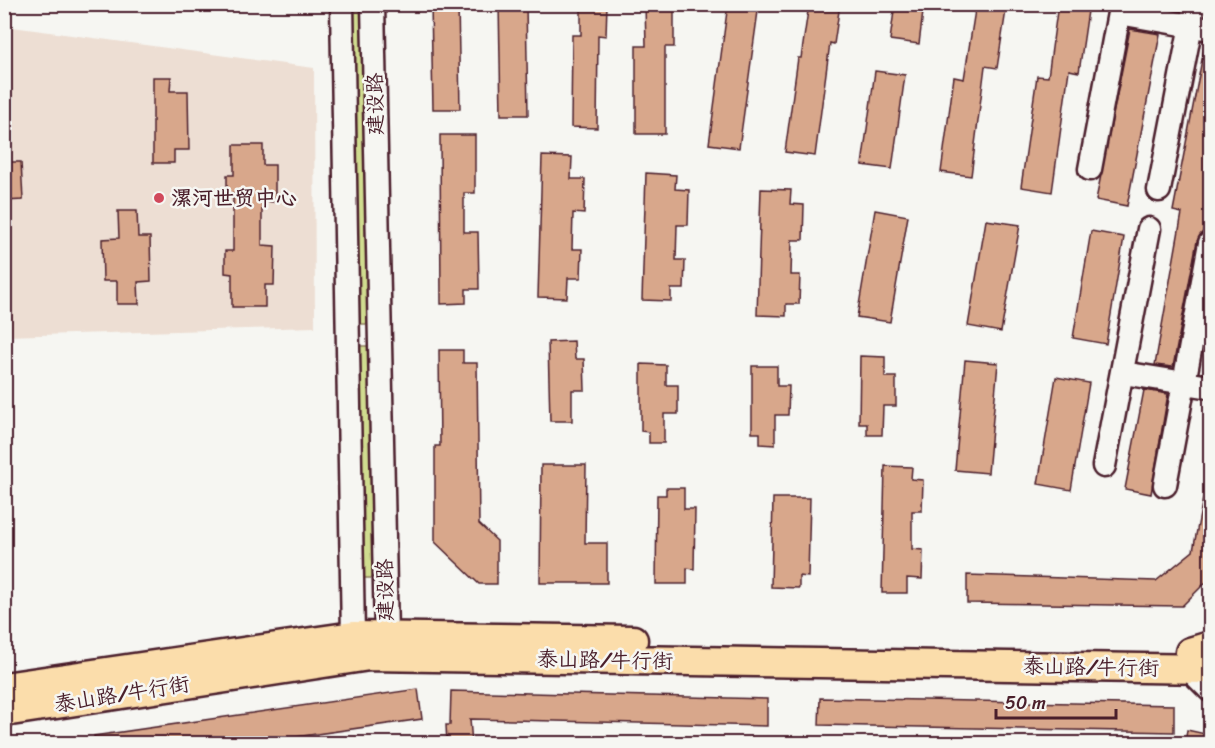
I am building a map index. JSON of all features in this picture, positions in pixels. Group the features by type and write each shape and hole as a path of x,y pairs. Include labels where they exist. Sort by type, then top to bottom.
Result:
{"main road":[{"name":"泰山路/牛行街","path":"4,687 370,642 1203,661"},
{"name":"泰山路/牛行街","path":"4,712 370,642"}],"street":[{"name":"建设路","path":"342,4 348,335 370,642"},
{"name":"建设路","path":"370,642 380,334 373,4"},
{"path":"1090,169 1119,13 1199,20 1159,190"},
{"path":"1104,466 1149,229"},
{"path":"1165,485 1209,243"},
{"path":"348,335 380,334"},
{"path":"1123,373 1210,387"},
{"path":"1203,661 1210,690"}],"shaded area":[{"name":"漯河世贸中心","path":"5,26 314,68 315,327 5,336"}],"green space":[{"path":"353,5 365,5 370,324 358,324"},
{"path":"358,346 371,346 375,578 362,578"}],"building":[{"path":"431,4 458,4 460,109 433,109"},
{"path":"499,4 526,4 528,115 501,115"},
{"path":"581,4 607,4 606,36 598,35 597,128 571,127 572,35 581,35"},
{"path":"645,4 674,4 674,47 665,47 665,134 636,134 636,46 646,46"},
{"path":"728,4 759,4 739,148 709,144"},
{"path":"809,4 840,4 834,44 830,43 815,156 785,152 798,58 801,58"},
{"path":"895,4 924,4 919,44 890,40"},
{"path":"976,4 1007,4 997,68 985,66 971,176 941,172 954,77 964,79"},
{"path":"1058,4 1089,4 1079,72 1069,70 1052,192 1021,187 1037,76 1048,77"},
{"path":"1130,29 1160,34 1127,206 1096,200"},
{"path":"1204,49 1210,49 1210,185 1203,232 1197,241 1173,367 1155,365 1182,213 1173,211"},
{"path":"875,71 905,75 892,169 862,165"},
{"path":"153,77 171,77 170,91 188,91 189,150 174,150 174,163 153,163"},
{"path":"440,135 475,135 475,193 464,193 464,232 478,232 479,289 466,289 466,303 441,304"},
{"path":"234,145 263,145 263,165 275,165 275,202 262,201 262,245 275,246 274,285 265,285 265,307 232,307 232,274 225,273 225,251 233,251 233,193 227,193 227,175 234,175"},
{"path":"542,156 572,157 571,179 585,179 584,214 573,213 572,249 582,249 581,278 568,278 567,298 538,297"},
{"path":"4,162 21,162 23,200 4,201"},
{"path":"646,173 676,175 675,189 689,190 688,225 677,225 676,260 685,260 684,289 671,289 671,301 642,300"},
{"path":"761,189 791,190 790,204 804,205 803,240 792,240 791,275 800,275 799,304 786,304 786,316 757,315"},
{"path":"875,210 908,216 890,322 857,317"},
{"path":"118,211 137,211 138,237 150,237 151,281 138,282 139,304 117,304 117,281 103,281 102,239 119,238"},
{"path":"986,220 1020,225 1001,332 968,326"},
{"path":"1091,231 1124,237 1106,344 1073,338"},
{"path":"574,341 575,359 584,359 585,390 572,390 572,421 550,421 548,342"},
{"path":"439,350 463,350 463,363 477,363 479,524 497,541 497,584 479,584 435,542 435,446 440,446"},
{"path":"860,356 885,357 885,377 896,377 896,406 883,406 882,435 867,435 867,424 859,424"},
{"path":"965,360 998,363 988,473 955,470"},
{"path":"641,364 666,365 666,385 678,385 678,414 664,414 664,443 649,443 649,432 641,431"},
{"path":"752,366 777,366 777,386 789,386 788,415 775,415 775,445 760,444 760,433 752,433"},
{"path":"1056,377 1089,383 1071,490 1038,484"},
{"path":"1144,390 1168,394 1151,494 1125,489"},
{"path":"541,465 586,465 585,543 607,543 607,583 540,583"},
{"path":"885,466 912,467 911,479 923,480 922,511 912,511 912,549 923,550 922,579 907,578 907,593 882,593"},
{"path":"666,488 684,488 684,509 695,509 694,569 687,568 687,584 656,584 657,495 666,495"},
{"path":"1204,493 1210,494 1210,578 1182,606 967,603 967,575 1156,581 1193,551"},
{"path":"773,498 810,498 808,577 799,576 799,588 771,587"},
{"path":"418,689 422,719 289,738 290,744 95,744 94,736"},
{"path":"451,691 767,699 767,726 470,719 472,744 447,744 446,725 450,725"},
{"path":"820,698 1174,705 1174,732 819,725"},
{"path":"1187,730 1210,735 1210,744 1185,744"}],"place":[{"name":"漯河世贸中心","path":"159,198"}]}
